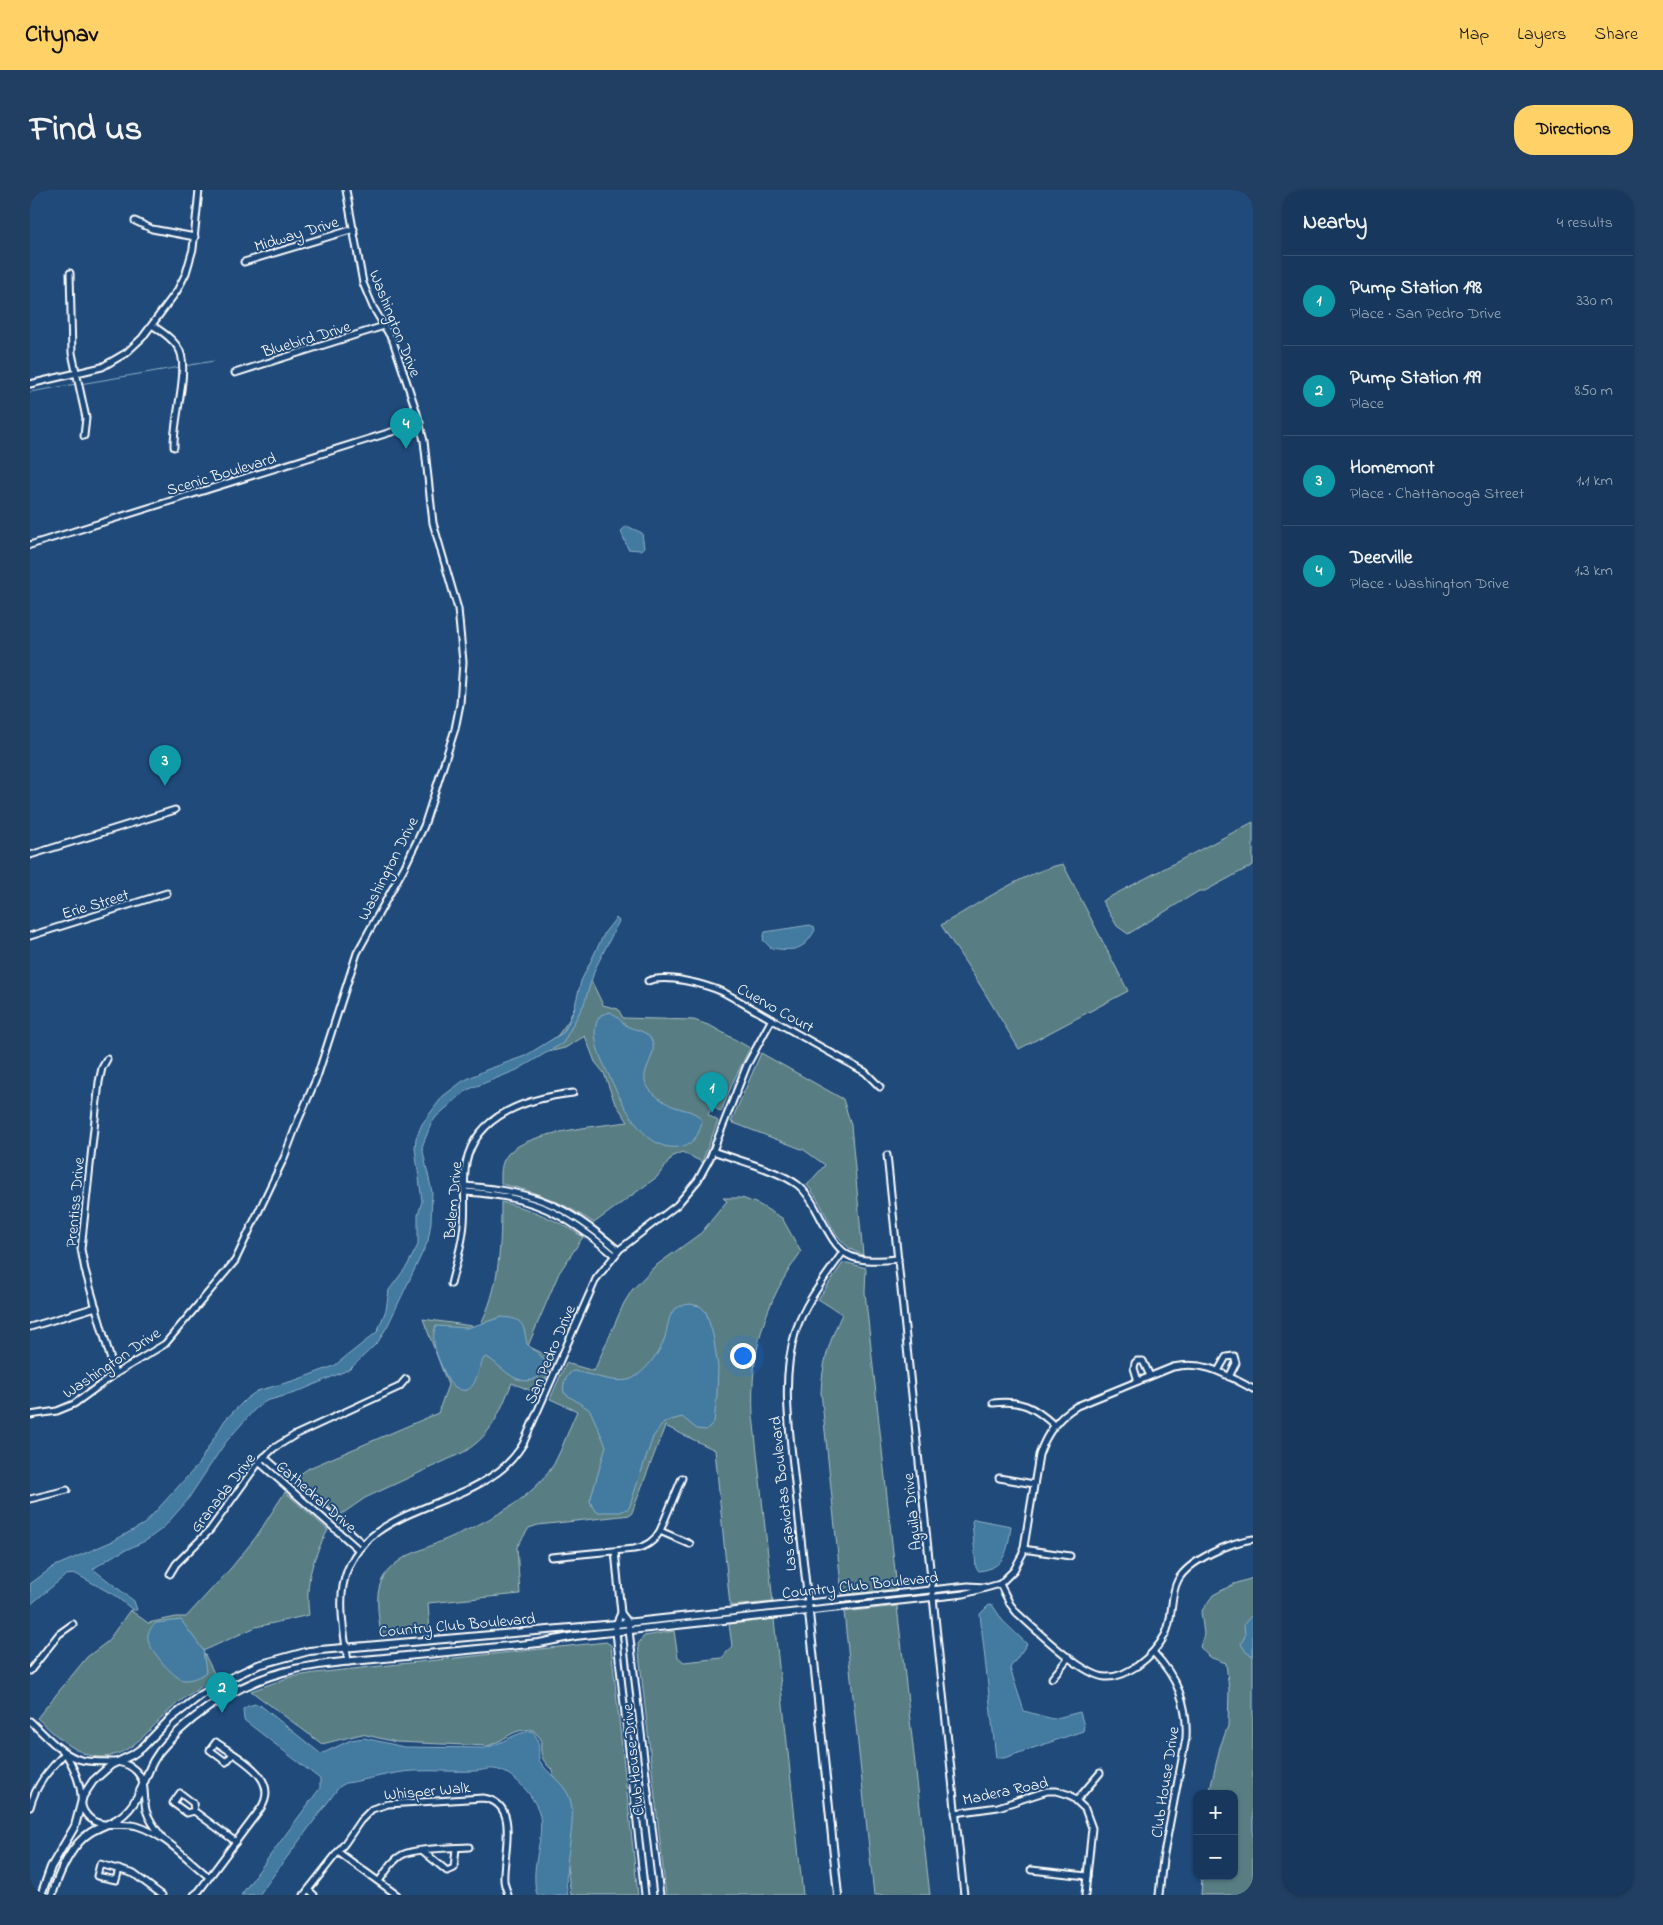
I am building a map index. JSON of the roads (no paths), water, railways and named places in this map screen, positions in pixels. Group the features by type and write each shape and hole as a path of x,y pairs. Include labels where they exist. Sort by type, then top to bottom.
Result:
{"street":[{"path":"30,384 102,367 136,345 182,283 190,262 195,237 199,190"},
{"name":"Washington Drive","path":"30,1415 49,1413 65,1408 115,1374 165,1344 224,1275 241,1251 284,1158 317,1077 357,953 414,848 426,821 456,729 460,704 461,632 455,595 433,523 420,423 397,352 373,307 363,283 346,190"},
{"path":"135,221 152,229 195,237"},
{"name":"Midway Drive","path":"244,262 354,229"},
{"path":"70,273 72,353 86,418 84,436"},
{"path":"152,325 172,340 180,351 182,361 183,372 174,425 174,447"},
{"name":"Bluebird Drive","path":"235,373 384,326"},
{"name":"Scenic Boulevard","path":"30,545 420,423"},
{"path":"30,856 175,810"},
{"name":"Erie Street","path":"30,936 167,893"},
{"name":"Cuervo Court","path":"648,981 664,978 713,988 865,1072 880,1087"},
{"name":"San Pedro Drive","path":"348,1662 342,1593 348,1567 358,1549 387,1526 487,1480 512,1459 523,1444 590,1291 603,1269 618,1250 682,1200 701,1175 713,1151 738,1086 772,1019"},
{"name":"Prentiss Drive","path":"107,1059 100,1077 82,1234 82,1254 115,1374"},
{"name":"Belem Drive","path":"451,1284 463,1232 466,1163 473,1144 481,1131 496,1117 512,1108 546,1097 573,1093"},
{"path":"713,1151 776,1174 798,1185 813,1203 834,1243 853,1258 866,1261 898,1259"},
{"name":"Aguila Drive","path":"887,1155 964,1895"},
{"path":"465,1189 504,1190 544,1200 581,1219 618,1250"},
{"path":"465,1189 506,1196 547,1209 576,1224 614,1255"},
{"name":"Las Gaviotas Boulevard","path":"838,1895 788,1413 787,1371 796,1331 805,1309 818,1286 843,1252"},
{"path":"30,1327 96,1307"},
{"path":"1218,1371 1226,1357 1234,1356 1236,1363 1229,1377"},
{"path":"1138,1381 1134,1368 1137,1361 1144,1361 1150,1376"},
{"path":"1253,1389 1210,1367 1184,1364 1150,1376 1068,1411 1054,1425 1044,1442 1039,1455 1023,1549 1014,1570 1000,1584 1010,1604 1017,1612 1069,1657 1087,1671 1096,1675 1114,1676 1131,1670 1154,1652 1170,1624 1174,1590 1182,1575 1195,1563 1235,1543 1253,1539"},
{"name":"Granada Drive","path":"170,1574 176,1564 222,1516 264,1457 295,1435 399,1387 406,1379"},
{"path":"993,1403 1009,1401 1025,1404 1043,1414 1054,1425"},
{"name":"Cathedral Drive","path":"264,1457 363,1544"},
{"name":"Cathedral Drive","path":"259,1462 358,1549"},
{"path":"551,1557 647,1546 657,1537 682,1478"},
{"path":"999,1478 1034,1484"},
{"path":"30,1499 66,1490"},
{"path":"660,1531 690,1544"},
{"path":"1023,1549 1070,1556"},
{"path":"615,1551 621,1613 616,1624"},
{"name":"Country Club Boulevard","path":"52,1895 60,1874 74,1848 90,1833 107,1826 128,1811 138,1796 154,1757 166,1744 192,1719 220,1699 281,1672 314,1665 539,1643 575,1636 968,1594 1000,1584"},
{"name":"Country Club Boulevard","path":"41,1895 51,1867 75,1826 85,1791 92,1781 116,1762 142,1748 171,1718 201,1694 241,1672 291,1655 346,1648 616,1624 968,1586 990,1587"},
{"path":"621,1613 628,1622"},
{"name":"Club House Drive","path":"628,1622 660,1895"},
{"path":"30,1671 59,1634 73,1624"},
{"name":"Club House Drive","path":"616,1624 644,1895"},
{"name":"Club House Drive","path":"1154,1652 1167,1667 1178,1685 1185,1711 1186,1724 1186,1738 1159,1895"},
{"path":"1052,1678 1069,1657"},
{"path":"30,1720 65,1753 75,1758 91,1762 128,1764 139,1774 144,1782 148,1814 153,1825 165,1841"},
{"path":"30,1807 32,1795 43,1778 65,1753"},
{"path":"65,1753 77,1777 84,1812 92,1819 107,1826 135,1826 151,1832 165,1841 209,1878"},
{"path":"194,1895 209,1878 264,1804 266,1790 258,1772 233,1754"},
{"path":"1085,1895 1092,1828 1085,1809 1077,1800 1100,1773"},
{"name":"Madera Road","path":"955,1813 998,1807 1051,1791 1068,1794 1077,1800"},
{"name":"Whisper Walk","path":"306,1893 366,1814 380,1806 445,1799 490,1799 504,1813 508,1841 504,1879 508,1895"},
{"path":"194,1810 236,1842"},
{"path":"379,1881 403,1854 469,1847"},
{"path":"422,1851 447,1871 454,1868 456,1848"},
{"path":"338,1852 397,1895"},
{"path":"119,1869 134,1874 162,1895"},
{"path":"1031,1870 1087,1876"},
{"path":"306,1893 314,1895"}],"water":[{"path":"627,526 642,533 644,548 640,550 628,549 621,531"},
{"path":"616,918 619,921 595,969 584,1004 563,1043 517,1070 467,1090 437,1116 431,1124 422,1147 432,1192 428,1241 378,1342 350,1369 295,1393 266,1401 254,1410 225,1443 186,1502 163,1528 147,1540 113,1556 93,1569 134,1601 137,1610 133,1610 114,1595 76,1574 66,1575 30,1605 30,1584 53,1567 113,1541 144,1524 197,1466 225,1420 246,1399 257,1391 296,1380 334,1366 377,1332 386,1310 389,1290 407,1266 418,1245 418,1215 422,1201 415,1148 416,1138 422,1124 443,1096 463,1081 486,1070 525,1056 564,1032 574,1010 581,981 605,932"},
{"path":"810,925 815,930 806,943 797,948 785,950 771,948 763,940 765,932"},
{"path":"610,1012 628,1027 645,1033 651,1039 653,1052 645,1077 646,1084 650,1090 665,1102 693,1113 702,1121 697,1135 686,1145 672,1147 660,1144 639,1128 630,1116 616,1091 597,1047 595,1032 597,1021 601,1015"},
{"path":"690,1304 700,1306 706,1312 713,1335 718,1367 714,1422 706,1430 697,1429 682,1417 664,1422 653,1437 629,1508 620,1512 597,1512 590,1501 606,1446 590,1410 564,1393 565,1381 569,1374 574,1371 621,1381 633,1378 645,1369 660,1349 673,1311"},
{"path":"502,1317 515,1319 522,1324 527,1344 545,1361 543,1373 532,1380 518,1379 487,1357 484,1358 476,1378 469,1389 458,1388 449,1382 435,1347 434,1333 436,1326 467,1328"},
{"path":"974,1519 1011,1526 1007,1550 1000,1562 988,1569 979,1571 976,1568 972,1521"},
{"path":"989,1605 993,1606 1003,1621 1027,1644 1010,1668 1024,1711 1053,1719 1080,1712 1084,1726 1083,1731 1004,1758 996,1758 980,1614"},
{"path":"1253,1614 1253,1656 1246,1652 1241,1644 1245,1636 1244,1624"},
{"path":"181,1620 203,1650 206,1672 196,1678 187,1680 174,1675 169,1670 153,1650 148,1640 149,1631 156,1623"},
{"path":"255,1704 260,1705 321,1754 351,1740 364,1738 404,1747 485,1748 532,1731 538,1741 539,1760 568,1793 570,1799 572,1821 566,1872 568,1895 537,1895 535,1873 541,1832 539,1812 527,1791 515,1779 508,1774 492,1769 405,1772 346,1783 339,1787 259,1895 241,1895 320,1788 320,1779 244,1720 243,1709"}],"waterway":[{"path":"184,366 214,361"},
{"path":"80,384 180,367"},
{"path":"30,392 76,384"}],"place":[{"name":"Deerville","path":"406,449"},
{"name":"Homemont","path":"165,786"},
{"name":"Pump Station 198","path":"712,1113"},
{"name":"Pump Station 199","path":"222,1713"}]}
